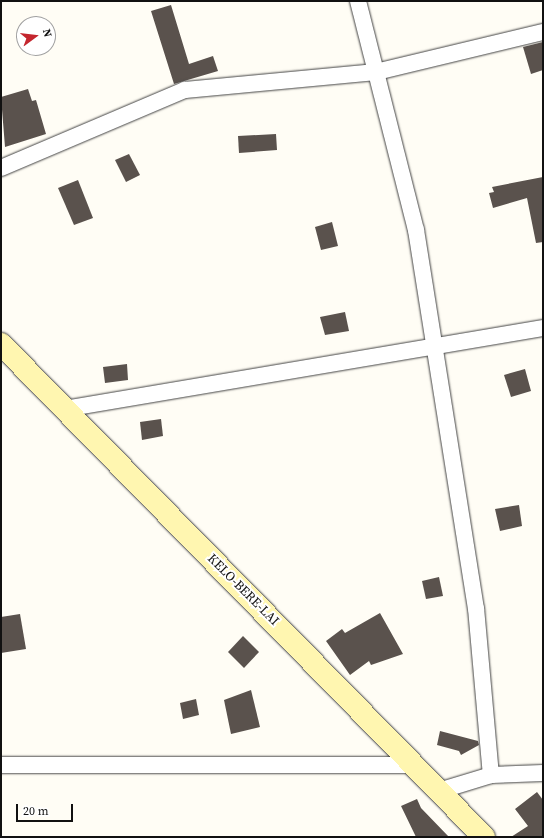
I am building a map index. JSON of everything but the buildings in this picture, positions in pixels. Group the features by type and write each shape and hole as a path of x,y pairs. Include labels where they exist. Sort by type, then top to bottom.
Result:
{"main road":[{"name":"KELO-BERE-LAI","path":"1,344 442,790 484,837"}],"street":[{"path":"358,1 416,230 436,347 476,608 491,775"},
{"path":"1,168 185,90 376,72 543,32"},
{"path":"64,409 543,328"},
{"path":"1,765 416,765"},
{"path":"442,790 491,775 543,773"}]}
